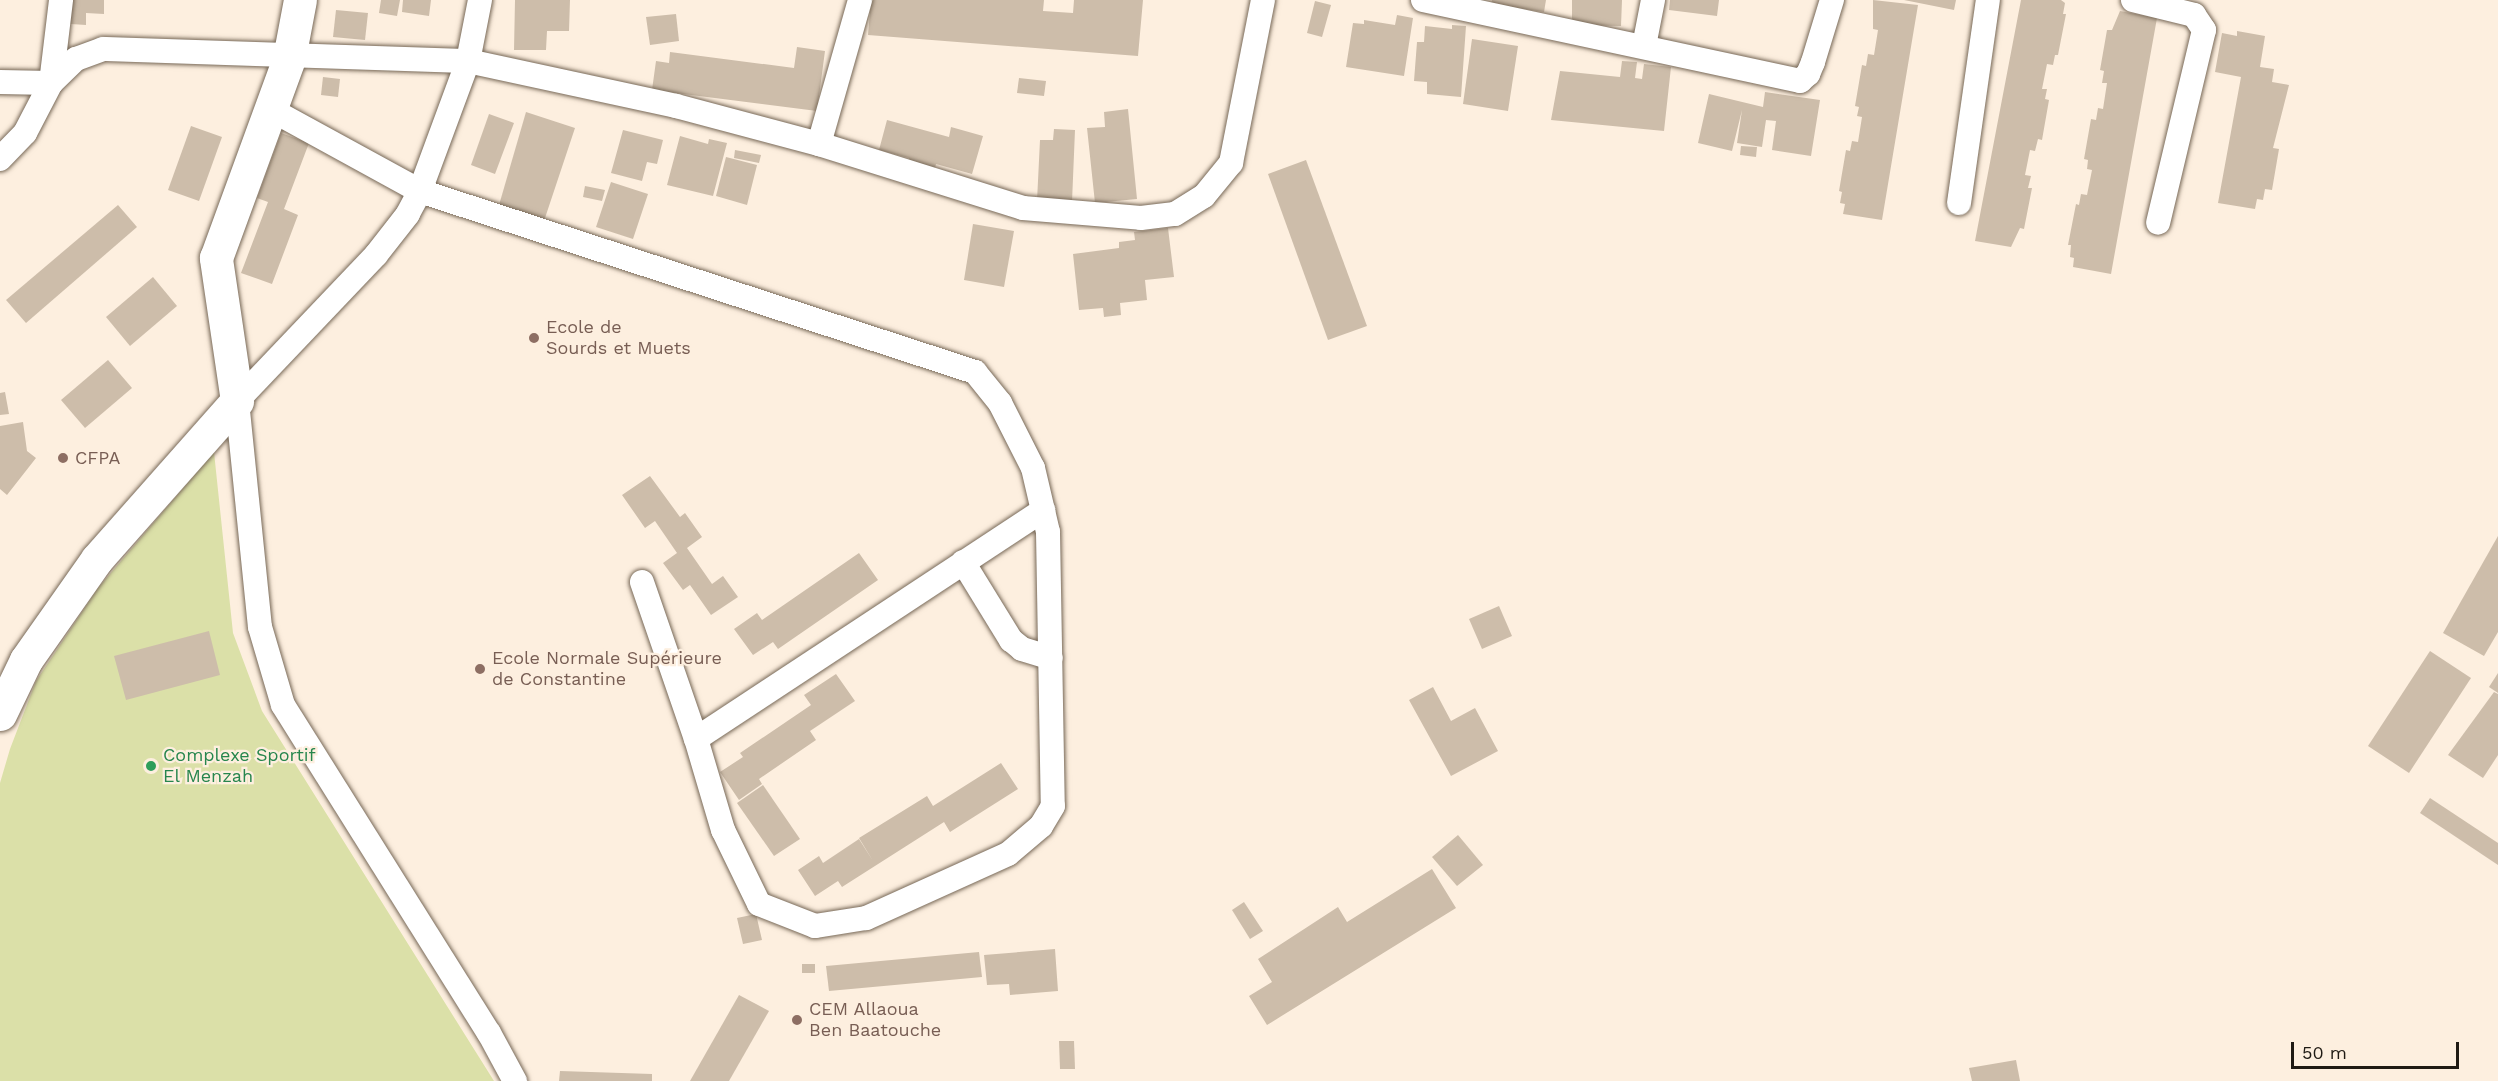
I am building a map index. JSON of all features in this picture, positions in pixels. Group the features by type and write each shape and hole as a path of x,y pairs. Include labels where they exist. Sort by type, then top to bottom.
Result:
{"main road":[{"path":"0,714 26,660 97,559 237,401 216,258 289,58 300,0"}],"street":[{"path":"51,83 62,0"},
{"path":"480,0 468,61 420,191 375,255 237,401 260,627 283,705 489,1033 515,1081"},
{"path":"819,144 860,0"},
{"path":"0,159 25,133 51,83 76,59 103,50 289,58 468,61 579,82 819,144 1023,208 1142,218 1175,214 1204,196 1231,163 1263,0"},
{"path":"1423,0 1469,4 1800,81 1813,62 1832,0"},
{"path":"1644,46 1653,0"},
{"path":"1959,203 1989,0"},
{"path":"2133,0 2194,15 2204,30 2158,223"},
{"path":"0,82 51,83"},
{"path":"270,109 420,191 975,372 1000,403 1033,468 1048,532 1053,806 1041,826 1008,854 866,918 815,927 759,904 723,830 696,739 642,582"},
{"path":"696,739 1043,510"},
{"path":"963,562 1011,640 1022,648 1051,658"}],"green space":[{"name":"Complexe Sportif El Menzah","path":"214,452 233,633 262,711 494,1081 0,1081 0,783 10,749 36,681 98,588"}],"building":[{"path":"57,0 104,0 104,14 86,13 86,25 56,23"},
{"path":"381,0 400,0 397,16 379,13"},
{"path":"403,0 431,0 429,16 402,12"},
{"path":"515,0 570,0 569,31 547,31 546,50 514,50"},
{"path":"871,0 1044,0 1043,11 1073,13 1074,0 1143,0 1138,56 868,35"},
{"path":"1492,0 1546,0 1544,12 1491,4"},
{"path":"1572,0 1622,0 1621,26 1572,25"},
{"path":"1670,0 1719,0 1717,16 1669,10"},
{"path":"1873,0 1918,5 1882,220 1843,214 1845,204 1840,203 1842,192 1839,191 1846,150 1850,151 1852,141 1858,142 1862,117 1857,116 1859,107 1855,106 1862,65 1866,66 1868,54 1874,55 1878,30 1873,29"},
{"path":"1904,0 1956,0 1954,10"},
{"path":"2021,0 2061,0 2065,3 2063,14 2066,14 2058,55 2055,55 2053,65 2047,64 2042,89 2047,89 2045,99 2049,100 2042,140 2038,139 2035,151 2030,150 2025,175 2031,176 2028,188 2032,188 2024,229 2020,228 2011,247 1975,241"},
{"path":"1315,1 1331,5 1322,37 1307,33"},
{"path":"336,10 368,13 365,40 333,37"},
{"path":"2120,11 2157,18 2111,274 2073,267 2074,258 2070,257 2071,245 2068,245 2076,204 2079,205 2081,194 2087,195 2092,170 2087,169 2088,160 2084,159 2091,119 2096,120 2098,108 2103,109 2107,83 2102,83 2104,71 2100,70 2107,30 2112,30"},
{"path":"676,14 679,41 650,45 646,17"},
{"path":"1397,15 1413,18 1404,76 1346,67 1353,23 1364,24 1364,20 1395,25"},
{"path":"1452,25 1466,26 1461,97 1427,94 1427,82 1414,81 1417,42 1424,42 1425,26 1452,29"},
{"path":"2237,31 2265,36 2260,67 2274,69 2272,82 2289,85 2273,148 2279,149 2272,190 2265,189 2263,200 2257,199 2255,209 2218,203 2241,77 2215,72 2222,33 2237,36"},
{"path":"1472,39 1518,46 1508,111 1463,104"},
{"path":"797,47 825,51 817,111 652,90 656,61 669,63 670,52 794,68"},
{"path":"1622,61 1637,62 1635,78 1642,79 1644,64 1671,67 1664,131 1551,120 1560,71 1620,77"},
{"path":"323,77 340,79 338,97 321,95"},
{"path":"1019,78 1046,81 1044,96 1017,93"},
{"path":"1765,92 1820,100 1811,156 1772,150 1776,121 1766,120 1762,147 1737,143 1742,110 1732,151 1698,143 1709,94 1763,107"},
{"path":"1128,109 1137,199 1095,203 1087,128 1105,127 1104,112"},
{"path":"526,112 575,128 542,227 497,212"},
{"path":"489,114 514,123 495,174 471,165"},
{"path":"887,120 949,137 951,127 983,136 972,174 936,164 933,176 906,169 909,158 879,150"},
{"path":"191,126 222,137 199,201 168,190"},
{"path":"1054,129 1075,130 1072,202 1037,201 1040,140 1053,140"},
{"path":"623,130 663,140 657,164 647,162 642,181 611,173"},
{"path":"281,133 309,143 284,209 298,215 272,284 241,273 268,202 257,198"},
{"path":"680,136 708,144 709,139 727,143 713,196 667,185"},
{"path":"1741,146 1757,147 1756,157 1740,155"},
{"path":"735,150 761,155 759,163 734,158"},
{"path":"726,157 757,165 747,205 716,196"},
{"path":"1306,160 1367,326 1328,340 1268,174"},
{"path":"611,182 648,194 633,239 596,227"},
{"path":"585,186 605,190 602,201 583,197"},
{"path":"118,205 137,227 26,323 6,300"},
{"path":"973,224 1014,231 1004,287 964,280"},
{"path":"1168,228 1174,277 1145,280 1147,300 1120,303 1121,315 1104,317 1103,308 1079,310 1073,254 1119,248 1119,242 1135,240 1134,232"},
{"path":"153,277 177,306 130,346 106,317"},
{"path":"108,360 132,388 85,428 61,400"},
{"path":"5,392 9,414 0,415 0,393"},
{"path":"23,422 27,451 36,458 7,495 0,489 0,426"},
{"path":"650,476 680,517 685,513 702,537 687,548 712,584 723,576 738,597 711,615 690,585 683,590 663,563 677,553 655,521 645,528 622,495"},
{"path":"2498,536 2498,632 2484,656 2443,633"},
{"path":"859,553 878,580 778,649 773,642 753,655 734,629 757,613 762,620"},
{"path":"1499,606 1512,636 1482,649 1469,619"},
{"path":"209,631 220,675 126,700 114,656"},
{"path":"2430,651 2471,678 2409,773 2368,746"},
{"path":"2498,673 2498,693 2489,687"},
{"path":"836,674 855,701 810,731 816,740 759,779 762,784 739,800 720,772 743,757 740,753 811,705 804,695"},
{"path":"1433,687 1451,721 1475,708 1498,751 1451,776 1409,700"},
{"path":"2494,692 2498,694 2498,755 2483,778 2448,755"},
{"path":"1001,763 1018,789 950,832 944,822 842,887 838,881 815,896 798,870 819,856 823,863 859,839 873,861 859,838 927,796 933,806"},
{"path":"763,785 800,839 774,856 737,803"},
{"path":"2430,798 2498,843 2498,865 2420,813"},
{"path":"1458,835 1483,865 1457,886 1432,857"},
{"path":"1432,869 1456,908 1267,1025 1249,996 1272,982 1258,959 1338,907 1347,922"},
{"path":"1244,902 1263,931 1250,939 1232,910"},
{"path":"756,914 762,940 743,944 737,918"},
{"path":"1055,949 1058,991 1010,995 1009,984 987,985 984,955"},
{"path":"979,952 982,977 829,991 826,966"},
{"path":"802,964 815,964 815,973 802,973"},
{"path":"739,995 769,1011 729,1081 690,1081"},
{"path":"1059,1041 1074,1041 1075,1069 1060,1069"},
{"path":"2016,1060 2020,1081 1972,1081 1969,1068"},
{"path":"560,1071 652,1074 652,1081 559,1081"}],"place":[{"name":"Ecole de Sourds et Muets","path":"534,338"},
{"name":"CFPA","path":"63,458"},
{"name":"Ecole Normale Supérieure de Constantine","path":"480,669"},
{"name":"Complexe Sportif El Menzah","path":"151,766"},
{"name":"CEM Allaoua Ben Baatouche","path":"797,1020"}]}
